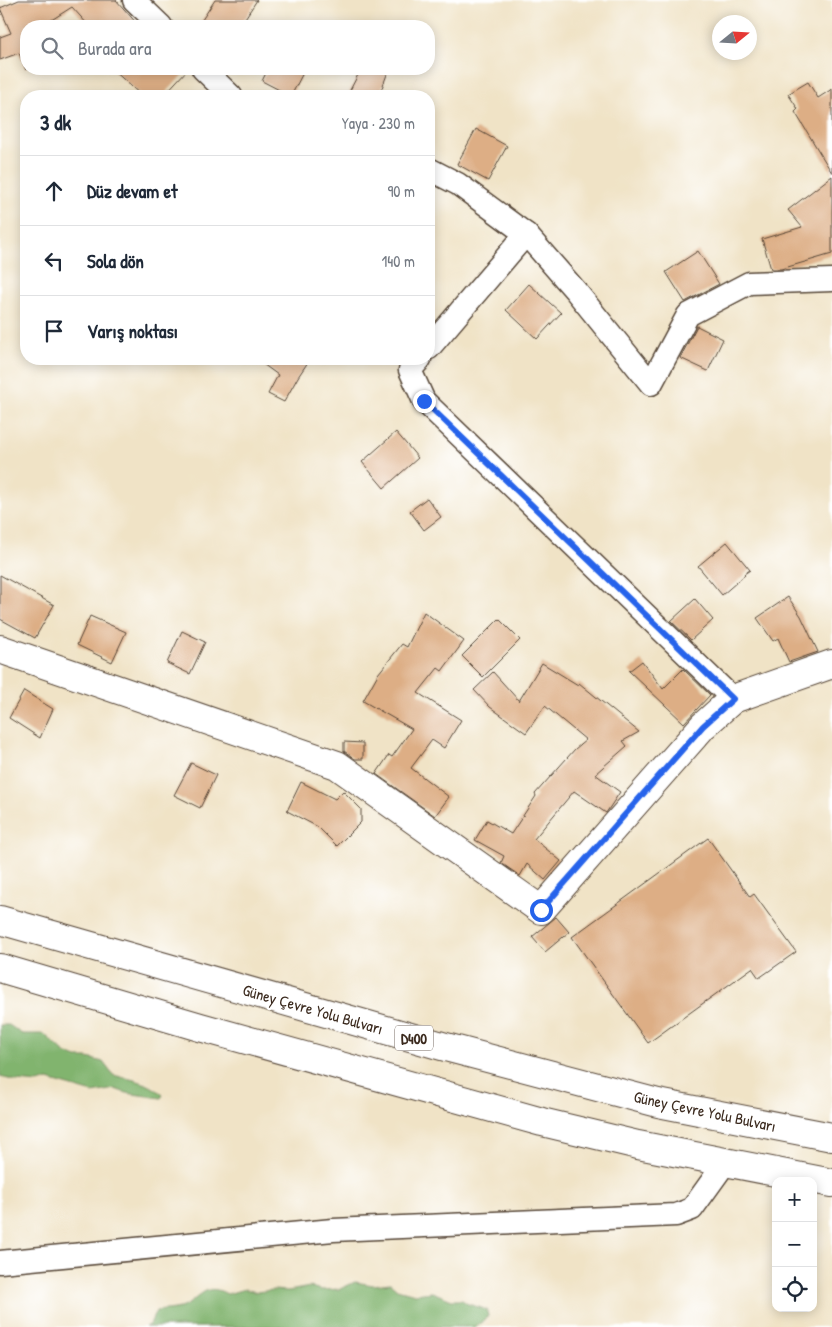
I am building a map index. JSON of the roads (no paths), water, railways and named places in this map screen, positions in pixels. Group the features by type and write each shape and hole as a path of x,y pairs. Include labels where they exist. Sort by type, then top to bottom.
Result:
{"main road":[{"path":"0,649 336,765 541,910 703,726 733,699 832,664"},
{"name":"Güney Çevre Yolu Bulvarı","path":"0,920 442,1046 658,1103 832,1137"},
{"path":"0,968 200,1027 542,1122 638,1145 832,1182"}],"street":[{"path":"134,0 155,20"},
{"path":"209,75 225,90"},
{"path":"435,172 458,184 526,234 575,290 652,384 688,314 749,283 832,280"},
{"path":"435,341 526,234"},
{"path":"415,365 410,370 424,401 733,699"},
{"path":"0,1262 332,1230 676,1215 692,1209 725,1162"}]}
